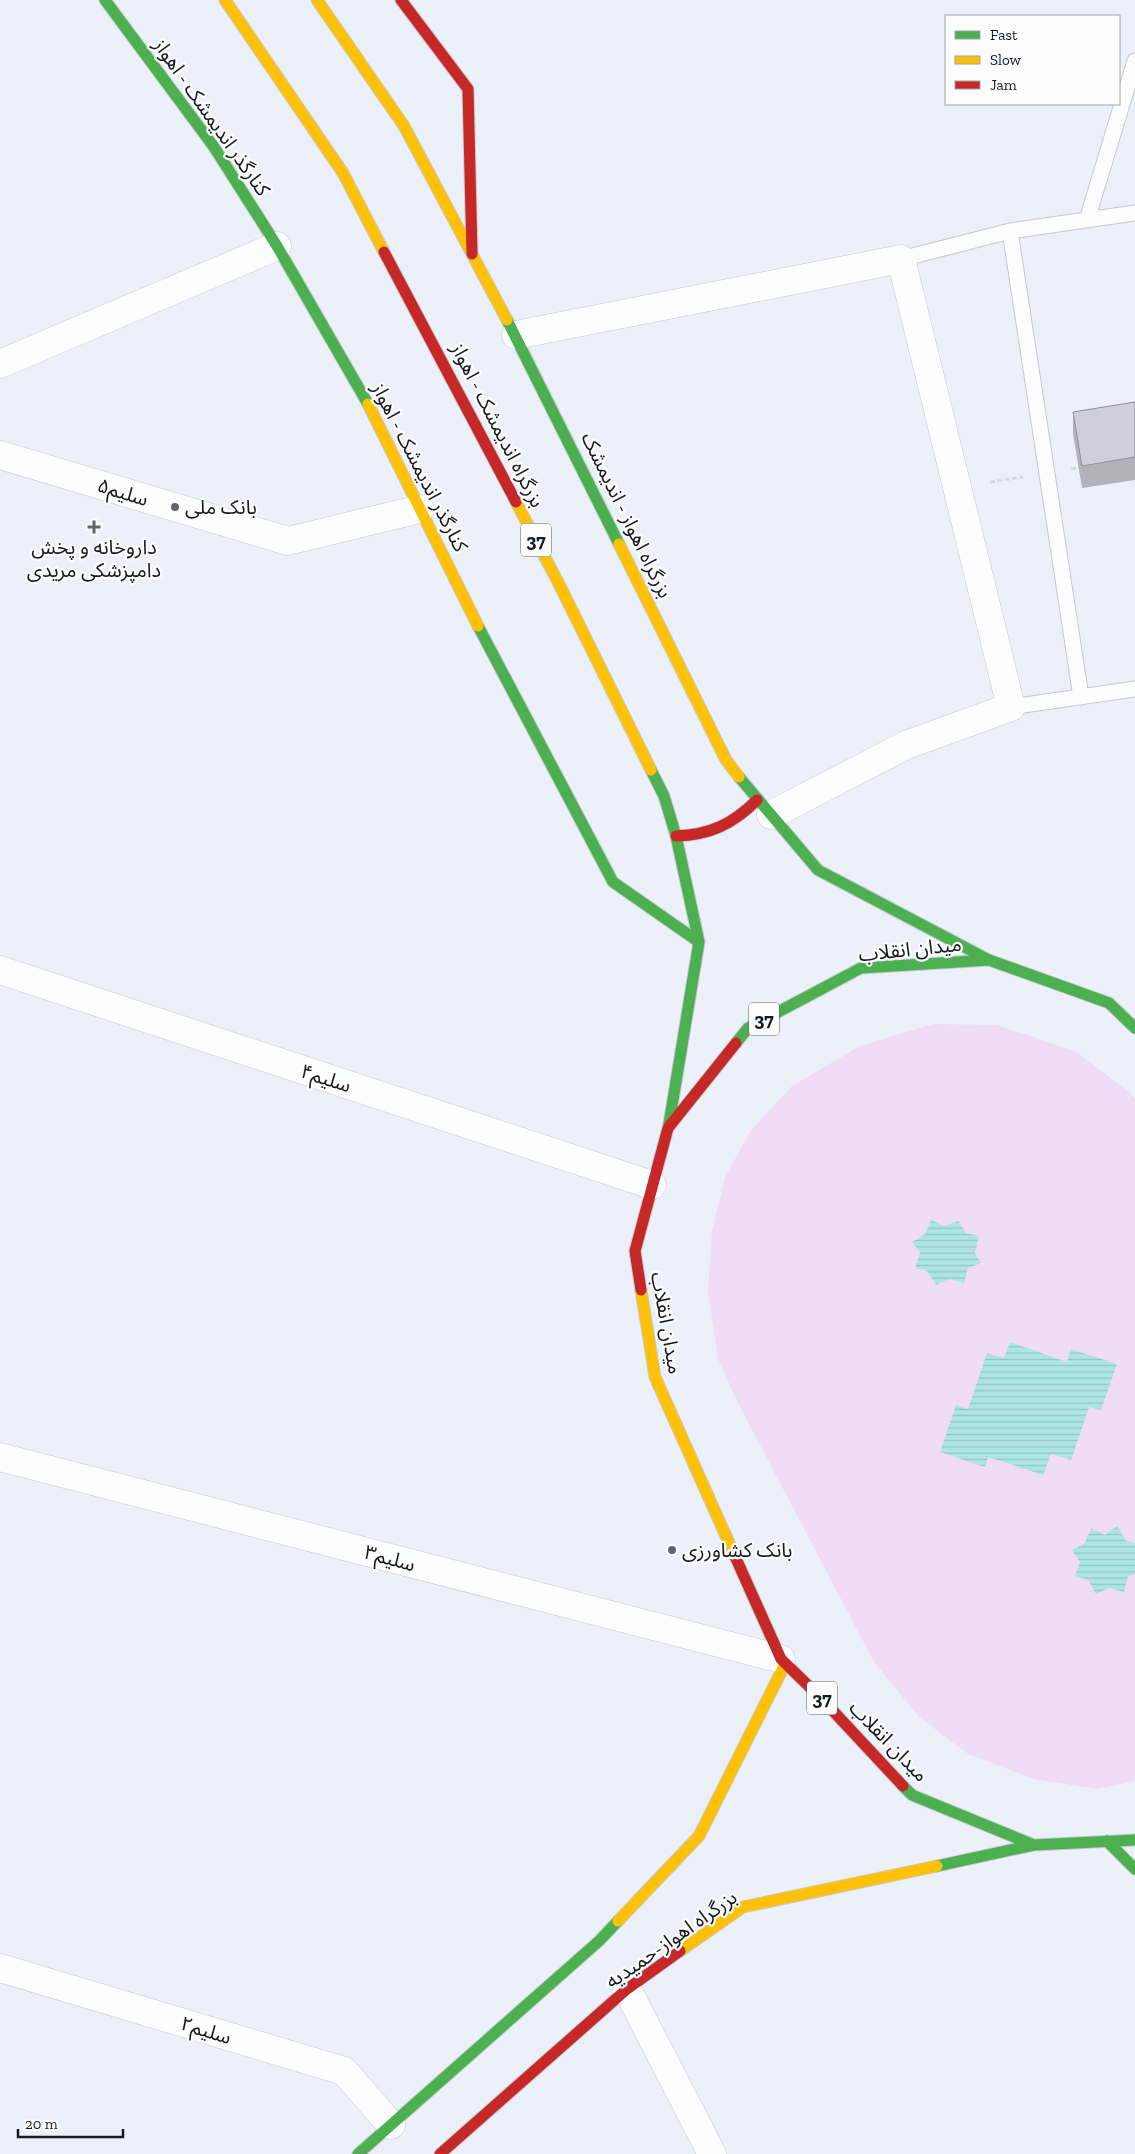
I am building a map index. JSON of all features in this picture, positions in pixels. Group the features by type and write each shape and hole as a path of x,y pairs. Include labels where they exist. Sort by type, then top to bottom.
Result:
{"main road":[{"name":"کنارگذر اندیمشک - اهواز","path":"105,0 214,148 277,246 361,390 500,670 613,882 699,942"},
{"name":"بزرگراه اندیمشک - اهواز","path":"224,0 343,173 560,586 664,796 676,836 699,942 668,1128"},
{"name":"بزرگراه اهواز - اندیمشک","path":"317,0 404,126 516,335 618,537 726,760 764,808 818,870 989,960"},
{"path":"401,0 468,89 472,254"},
{"path":"676,836 705,834 764,808"},
{"name":"میدان انقلاب","path":"1135,1028 1109,1003 989,960 861,968 748,1028 668,1128 635,1251 655,1377 783,1661 822,1698 912,1795 1034,1845 1135,1840"},
{"name":"بزرگراه اهواز-حمیدیه","path":"358,2154 599,1941 699,1836 783,1661"},
{"path":"1107,1841 1135,1869"},
{"name":"بزرگراه اهواز-حمیدیه","path":"440,2154 627,1989 743,1907 1034,1845"}],"street":[{"path":"0,364 277,246"},
{"path":"516,335 901,259 1011,707 906,746 764,808"},
{"name":"سلیم۵","path":"0,455 288,542 420,509"},
{"name":"سلیم۴","path":"0,970 652,1185"},
{"name":"سلیم۳","path":"0,1457 783,1661"},
{"name":"سلیم۲","path":"0,1968 344,2071 391,2125"},
{"path":"627,1989 712,2154"}],"lane":[{"path":"1087,220 1135,61"},
{"path":"901,259 1010,231 1135,214"},
{"path":"1010,231 1081,697"},
{"path":"1011,707 1135,690"}],"path":[{"path":"957,488 1079,467"}],"shaded area":[{"path":"933,1024 997,1025 1075,1051 1128,1091 1135,1099 1135,1781 1097,1789 1034,1779 968,1754 919,1717 874,1662 739,1405 718,1359 708,1291 712,1231 725,1177 751,1130 792,1086 860,1046"}],"water":[{"path":"931,1220 945,1226 958,1221 966,1233 979,1236 975,1253 981,1263 968,1268 964,1283 949,1279 936,1285 927,1271 915,1268 920,1253 912,1242 925,1234"},
{"path":"1010,1342 1067,1362 1071,1349 1117,1364 1101,1410 1089,1407 1071,1460 1051,1454 1043,1475 988,1457 985,1467 940,1452 956,1405 968,1409 987,1353 1004,1358"},
{"path":"1117,1526 1126,1541 1135,1543 1135,1574 1128,1576 1124,1592 1109,1588 1096,1594 1088,1580 1075,1576 1080,1562 1072,1550 1085,1543 1091,1528 1105,1535"}],"building":[{"path":"1135,402 1135,457 1082,466 1073,412"}],"traffic: fast":[{"path":"105,0 214,147 277,246 368,404"},
{"path":"507,320 619,544"},
{"path":"478,626 613,882 699,942"},
{"path":"651,770 664,796 676,836 699,942 669,1124"},
{"path":"739,777 818,870 989,960"},
{"path":"736,1043 748,1028 861,968 989,960 1109,1003 1135,1028"},
{"path":"903,1786 912,1795 1034,1845 1135,1840"},
{"path":"1107,1841 1135,1869"},
{"path":"937,1866 1034,1845"},
{"path":"358,2154 599,1941 618,1921"}],"traffic: slow":[{"path":"225,0 343,173 384,252"},
{"path":"317,0 404,126 507,320"},
{"path":"368,404 478,626"},
{"path":"516,502 560,586 651,770"},
{"path":"619,544 726,760 739,777"},
{"path":"641,1290 655,1377 734,1554"},
{"path":"618,1921 699,1836 785,1664"},
{"path":"680,1951 743,1907 937,1866"}],"traffic: jam":[{"path":"401,0 468,89 472,254"},
{"path":"384,252 516,502"},
{"path":"676,836 700,833 720,827 739,816 757,800"},
{"path":"641,1290 635,1251 668,1128 736,1043"},
{"path":"734,1554 781,1659 821,1698 903,1786"},
{"path":"440,2154 627,1989 680,1951"}],"place":[{"name":"بانک ملی","path":"175,507"},
{"name":"داروخانه و پخش دامپزشکی مریدی","path":"94,527"},
{"name":"بانک کشاورزی","path":"672,1550"}]}
